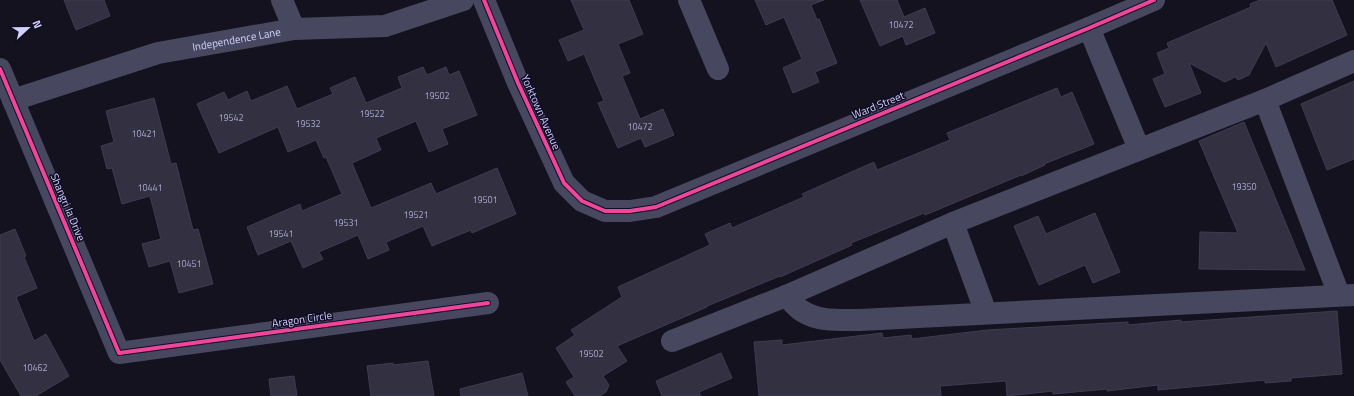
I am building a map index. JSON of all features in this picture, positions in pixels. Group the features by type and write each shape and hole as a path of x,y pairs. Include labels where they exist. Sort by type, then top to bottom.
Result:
{"street":[{"path":"282,0 294,29"},
{"name":"Independence Lane","path":"13,100 158,53 294,29 385,26 463,0"},
{"name":"Yorktown Avenue","path":"484,0 518,83 564,183 582,201 605,211"},
{"path":"689,0 718,69"},
{"name":"Ward Street","path":"605,211 630,211 656,207 1154,0"},
{"path":"1089,28 1139,149"},
{"path":"672,341 786,296 953,223 1265,100 1354,61"},
{"name":"Shangri la Drive","path":"0,69 119,353"},
{"path":"786,296 801,310 812,317 830,320 860,320 1346,295 1265,100"},
{"path":"953,223 986,313"},
{"name":"Aragon Circle","path":"119,353 488,303"}],"building":[{"path":"64,0 104,0 110,16 76,30"},
{"path":"571,0 629,0 643,34 618,44 630,73 622,76 640,119 663,109 674,135 645,147 641,138 618,148 598,103 604,101 584,54 568,61 559,40 584,30"},
{"path":"755,0 824,0 811,5 817,20 819,19 837,63 815,72 819,82 793,93 783,68 802,59 784,17 766,25"},
{"path":"860,0 897,0 904,17 925,8 935,33 906,45 903,36 880,46"},
{"path":"1260,0 1332,0 1347,35 1276,67 1266,43 1249,75 1238,80 1235,77 1225,82 1189,63 1201,93 1165,107 1153,79 1165,74 1157,53 1169,48 1167,43 1251,7 1250,4"},
{"path":"423,67 427,75 446,67 449,75 459,71 477,115 442,129 448,144 429,152 416,121 376,138 381,150 352,163 371,208 431,183 436,194 497,168 516,214 472,233 471,230 432,246 423,226 386,242 389,250 368,259 358,235 319,252 323,259 303,268 291,241 258,255 247,227 300,204 302,211 342,194 326,157 324,158 316,140 288,152 278,127 219,153 197,104 224,92 228,100 247,91 251,101 287,86 297,109 333,94 330,88 355,77 366,103 402,88 398,77"},
{"path":"1354,81 1354,159 1327,170 1301,104"},
{"path":"1057,88 1061,97 1072,92 1094,144 1044,164 1045,165 1021,176 851,243 852,245 780,277 707,306 617,346 627,361 603,376 609,385 606,392 600,396 575,396 566,382 574,377 556,348 575,335 571,330 622,297 618,287 710,245 705,234 730,223 732,228 804,197 802,194 874,162 877,170 950,140 947,133"},
{"path":"154,98 171,164 176,163 193,230 198,229 213,284 179,293 170,261 149,267 142,244 161,239 150,196 122,204 112,168 107,169 101,146 114,142 106,111"},
{"path":"1244,122 1305,270 1199,269 1200,232 1238,233 1199,141"},
{"path":"1095,213 1120,272 1093,283 1085,265 1039,285 1014,226 1038,216 1046,234"},
{"path":"15,229 26,256 24,257 37,288 16,297 34,341 46,334 69,376 36,396 21,396 0,360 0,235"},
{"path":"1337,311 1342,374 1291,378 1291,381 1265,383 1265,380 1158,390 1158,385 1107,391 1107,389 1053,394 1053,391 1007,396 1006,381 940,386 941,396 759,396 754,342 782,340 782,345 882,333 883,338 911,335 912,339 987,330 1128,322 1128,325 1181,320 1181,322"},
{"path":"721,353 732,378 699,392 701,396 662,396 656,381"},
{"path":"428,361 434,396 371,396 367,366"},
{"path":"522,373 528,396 461,396 460,389"},
{"path":"294,376 297,396 271,396 269,379"}],"cycle path":[{"path":"484,0 518,83 564,183 582,201 605,211 630,211 656,207 1154,0"},
{"path":"0,69 119,353 488,303"}]}
